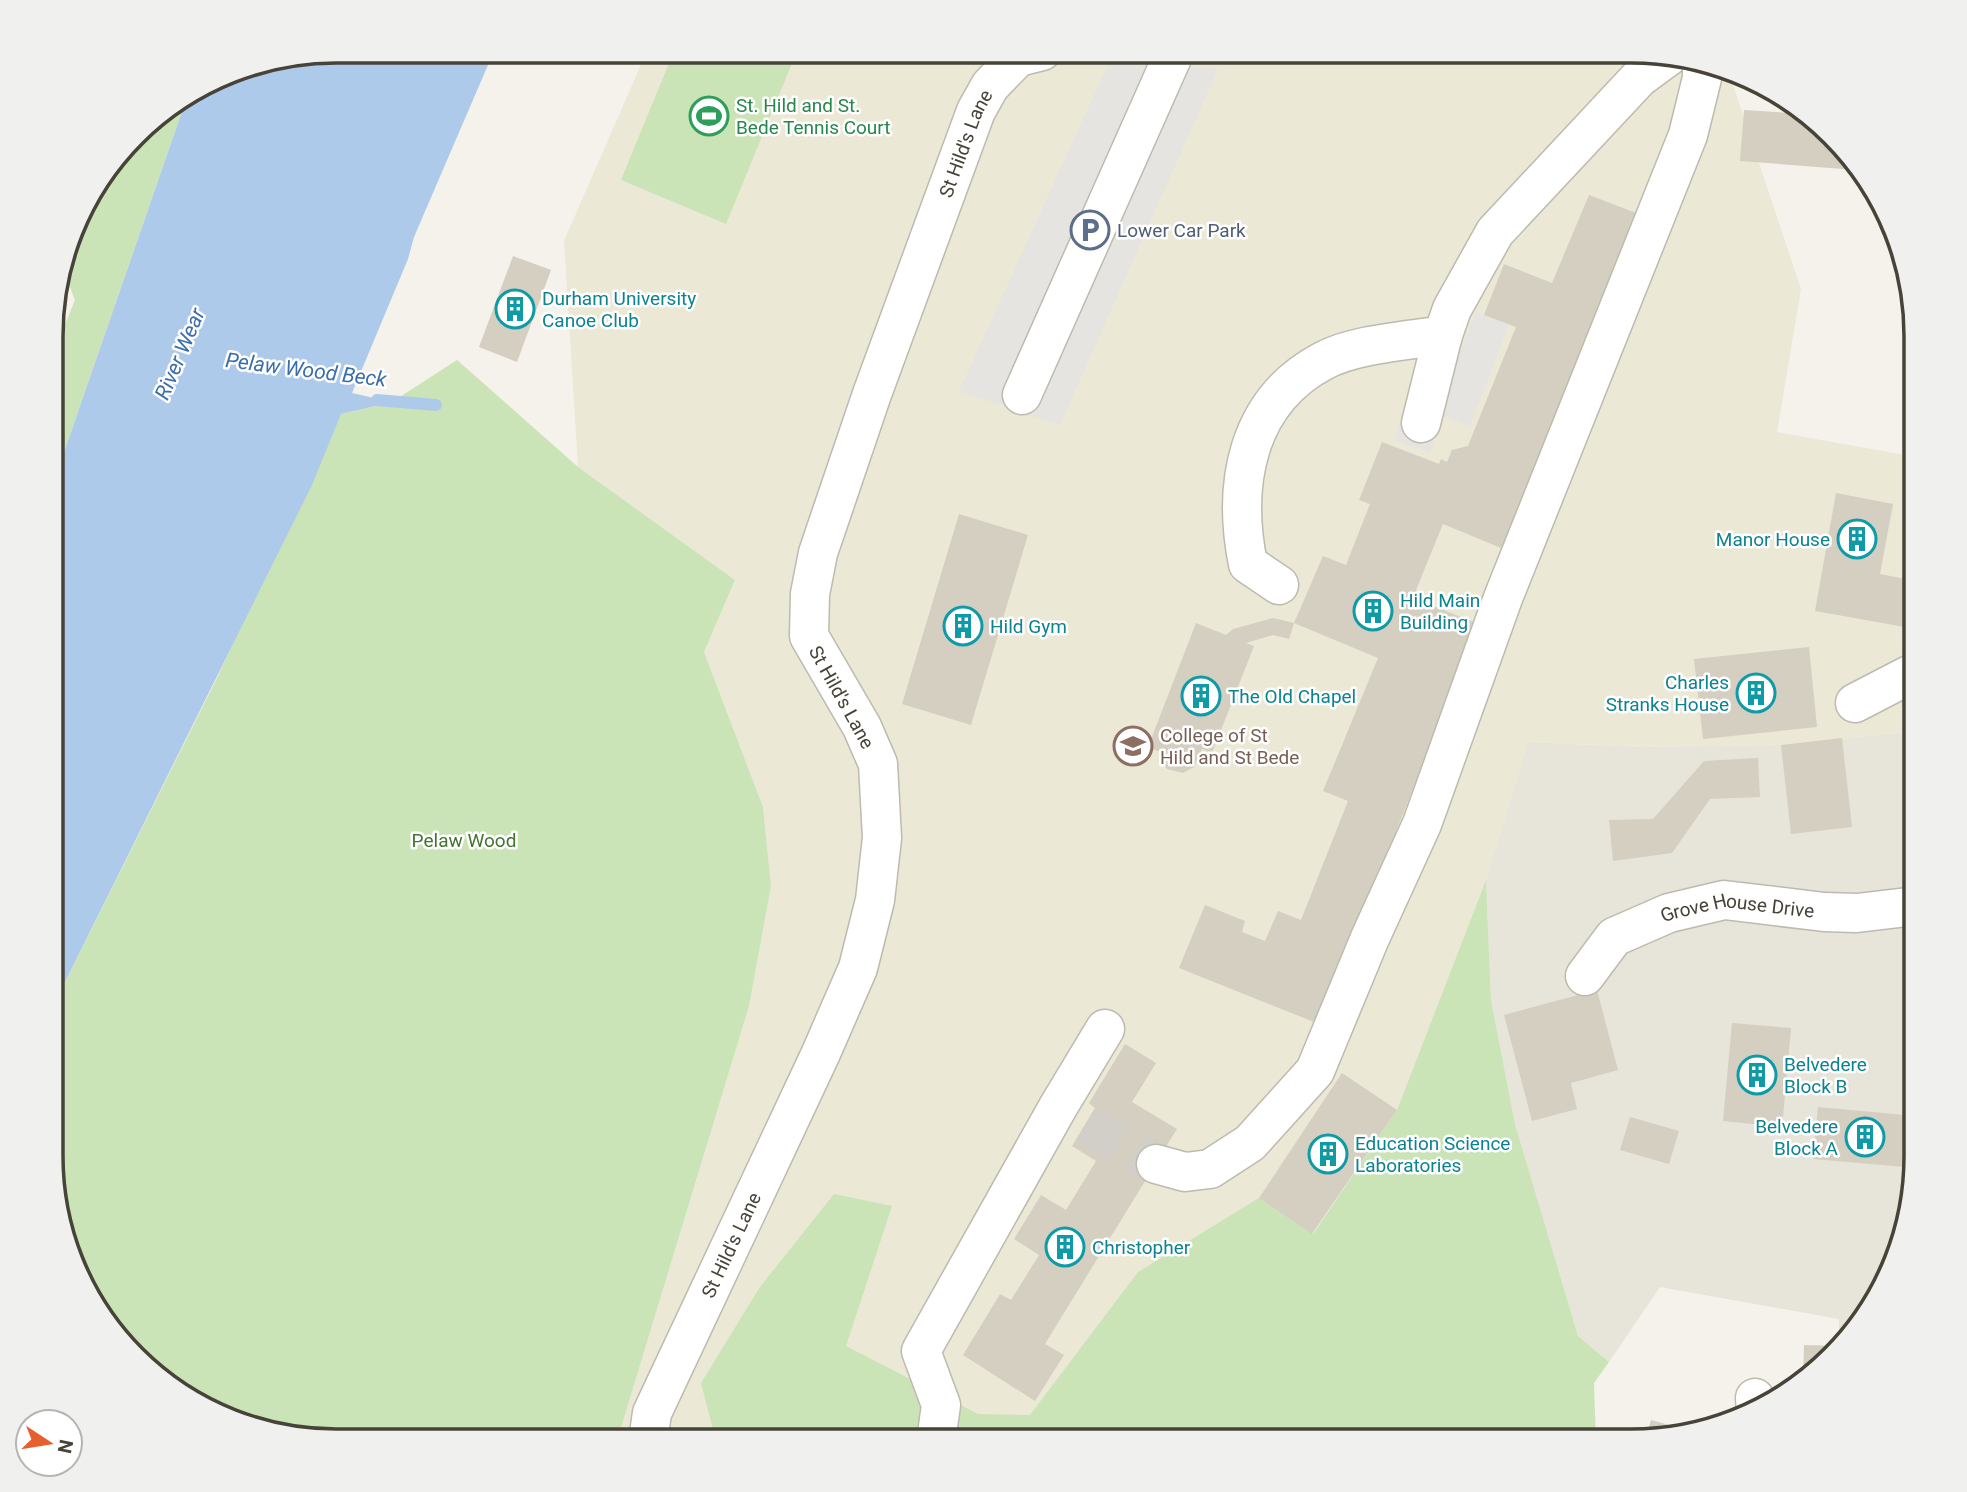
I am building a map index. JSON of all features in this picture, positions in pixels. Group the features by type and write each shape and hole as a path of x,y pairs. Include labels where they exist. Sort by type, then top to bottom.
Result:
{"street":[{"name":"St Hild's Lane","path":"650,1429 652,1413 821,1053 858,968 875,900 882,838 878,764 862,727 809,636 810,594 818,553 872,394 976,111 990,86 1012,63"},
{"path":"1022,395 1170,63"},
{"path":"1420,423 1452,309 1495,232 1639,78 1657,64"},
{"path":"1156,1164 1185,1172 1210,1169 1250,1143 1315,1072 1370,938 1422,824 1503,598 1688,135 1702,72"},
{"path":"1279,585 1248,564 1241,530 1245,463 1255,431 1284,389 1324,360 1364,347 1443,335"},
{"path":"1855,703 1904,678"},
{"path":"878,764 893,725"},
{"name":"Grove House Drive","path":"1585,976 1614,937 1669,913 1724,900 1824,912 1857,913 1904,907"},
{"path":"938,1429 941,1405 921,1352 1072,1115 1105,1029"}],"shaded area":[{"name":"College of St Hild and St Bede","path":"642,63 1631,63 1666,65 1719,77 1732,83 1801,289 1777,432 1904,455 1904,732 1781,745 1642,747 1528,742 1486,880 1397,1110 1312,1234 1081,1429 621,1429 749,1006 771,886 763,807 704,652 735,580 578,467 564,241"},
{"name":"Lower Car Park","path":"1109,63 1218,69 1060,425 959,391"},
{"path":"1476,312 1509,325 1470,426 1443,416 1430,453 1394,440 1408,402 1436,413"},
{"path":"1904,732 1904,1156 1902,1191 1895,1227 1876,1277 1858,1308 1839,1332 1839,1319 1660,1287 1609,1362 1578,1336 1515,1124 1491,1000 1486,880 1528,742 1642,747 1781,745"}],"green space":[{"name":"St. Hild and St. Bede Tennis Court","path":"669,63 792,63 726,224 621,180"},
{"path":"183,110 63,455 63,329 75,300 68,282 77,248 91,215 109,184 131,156"},
{"name":"Pelaw Wood","path":"457,360 578,467 735,580 704,652 763,807 771,886 749,1006 621,1429 336,1429 301,1427 248,1415 215,1401 184,1383 143,1349 109,1308 91,1277 72,1227 65,1191 63,1156 63,986 215,682 341,414 392,402"},
{"path":"1486,880 1491,1000 1515,1124 1578,1336 1609,1362 1594,1383 1596,1429 713,1429 701,1383 760,1287 834,1194 892,1206 846,1346 978,1414 1030,1415 1138,1272 1259,1198 1313,1234 1397,1110"}],"water":[{"name":"River Wear","path":"489,63 414,237 408,259 352,393 392,402 341,414 312,485 63,986 63,455 183,110 215,91 248,77 301,65"}],"building":[{"path":"1744,110 1788,113 1824,143 1847,169 1740,161"},
{"name":"Hild Main Building","path":"1589,195 1644,216 1501,548 1443,524 1425,568 1413,598 1479,624 1319,1024 1179,968 1205,905 1245,921 1242,932 1265,941 1278,911 1301,920 1348,801 1323,791 1378,658 1294,623 1323,556 1346,565 1370,504 1359,500 1382,442 1439,464 1441,459 1447,462 1452,450 1468,446 1516,327 1484,315 1504,264 1552,283"},
{"name":"Durham University Canoe Club","path":"513,256 551,270 517,362 479,347"},
{"name":"Manor House","path":"1836,493 1893,504 1880,574 1904,579 1904,627 1815,611"},
{"name":"Hild Gym","path":"959,514 1028,535 971,725 902,704"},
{"name":"The Old Chapel","path":"1273,618 1294,623 1289,639 1273,635 1246,643 1254,646 1212,753 1202,749 1194,767 1183,773 1167,769 1160,759 1160,752 1148,747 1196,623 1226,635 1233,629"},
{"name":"Charles Stranks House","path":"1809,647 1817,727 1703,739 1694,659"},
{"path":"1842,738 1852,827 1791,834 1781,745"},
{"path":"1758,758 1760,797 1710,799 1672,853 1613,861 1609,820 1653,819 1704,761"},
{"path":"1597,990 1618,1070 1571,1083 1577,1109 1532,1121 1504,1015"},
{"name":"Belvedere Block B","path":"1732,1023 1791,1028 1782,1127 1723,1121"},
{"name":"Christopher","path":"1125,1044 1156,1063 1132,1102 1177,1129 1045,1344 1064,1355 1035,1401 963,1355 1000,1294 1011,1300 1039,1255 1014,1239 1041,1195 1066,1210 1096,1161 1072,1146 1095,1108 1089,1103"},
{"name":"Education Science Laboratories","path":"1342,1073 1397,1110 1312,1234 1259,1198"},
{"name":"Belvedere Block A","path":"1818,1107 1904,1115 1903,1167 1813,1159"},
{"path":"1630,1117 1679,1131 1669,1164 1620,1150"},
{"path":"1804,1345 1827,1346 1811,1361 1803,1368"},
{"path":"1651,1420 1673,1426 1666,1427 1649,1428"}],"waterway":[{"name":"Pelaw Wood Beck","path":"377,400 436,405"}],"tunnel":[{"path":"1086,1124 1156,1164"}],"place":[{"name":"St. Hild and St. Bede Tennis Court","path":"709,116"},
{"name":"Lower Car Park","path":"1090,230"},
{"name":"Durham University Canoe Club","path":"515,309"},
{"name":"Manor House","path":"1857,539"},
{"name":"Hild Main Building","path":"1373,611"},
{"name":"Hild Gym","path":"963,626"},
{"name":"Charles Stranks House","path":"1756,693"},
{"name":"The Old Chapel","path":"1201,696"},
{"name":"College of St Hild and St Bede","path":"1133,746"},
{"name":"Belvedere Block B","path":"1757,1075"},
{"name":"Belvedere Block A","path":"1865,1137"},
{"name":"Education Science Laboratories","path":"1328,1154"},
{"name":"Christopher","path":"1065,1247"}]}
